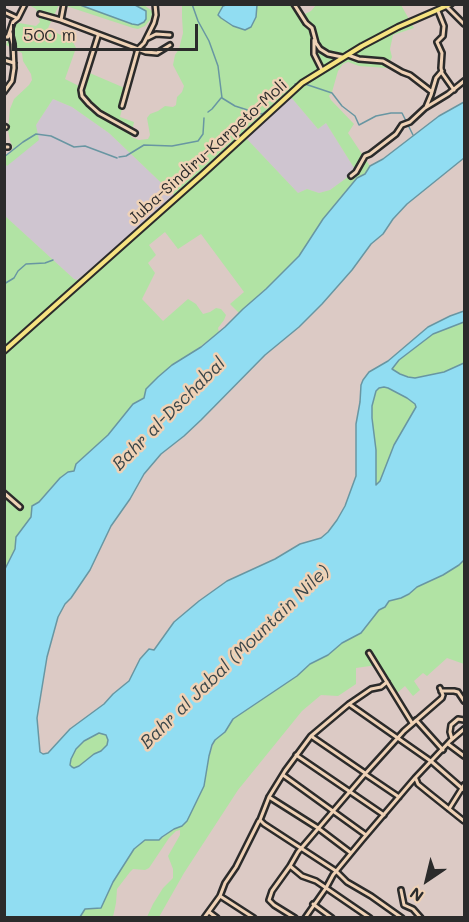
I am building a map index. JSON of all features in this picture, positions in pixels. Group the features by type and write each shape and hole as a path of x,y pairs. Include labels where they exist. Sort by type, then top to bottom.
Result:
{"main road":[{"name":"Juba-Sindiru-Karpeto-Moli","path":"4,351 295,89 345,56 398,27 449,6"}],"street":[{"path":"4,37 8,37 13,22 25,4"},
{"path":"62,20 64,4"},
{"path":"122,106 138,49 153,27 156,17 155,4"},
{"path":"294,4 312,28 314,54 322,70"},
{"path":"449,6 465,24"},
{"path":"438,11 444,26 442,36 437,42 442,53 442,71 454,90"},
{"path":"4,12 17,18"},
{"path":"40,14 138,49 157,53 170,45"},
{"path":"4,92 12,81 14,63 10,33"},
{"path":"98,34 81,90 82,96 99,113 135,133"},
{"path":"146,39 156,34 170,35"},
{"path":"314,38 318,46 326,53 383,61 410,75 432,92"},
{"path":"4,60 14,63"},
{"path":"425,108 436,78 442,71"},
{"path":"351,176 356,172 363,157 396,134 402,126 425,108 465,81"},
{"path":"4,493 20,507"},
{"path":"369,653 414,722 443,750"},
{"path":"204,918 220,896 260,820 269,797 296,755 311,736 349,704 371,689 381,687 387,681"},
{"path":"295,918 269,900 272,891 301,848 397,738 442,698 441,689 458,692 465,701"},
{"path":"349,704 432,762 464,788 449,809"},
{"path":"452,739 451,725 458,719 465,720"},
{"path":"305,918 351,852 415,778 452,739 465,729"},
{"path":"311,736 399,797"},
{"path":"448,744 465,756"},
{"path":"296,755 384,815"},
{"path":"282,775 366,835"},
{"path":"415,778 422,787 465,820"},
{"path":"269,797 351,852"},
{"path":"260,820 402,918"},
{"path":"290,867 302,876 316,881 370,918"},
{"path":"401,890 404,905 413,909 422,918"},
{"path":"220,896 254,918"},
{"path":"314,904 332,918"},
{"path":"209,912 217,918"}],"shaded area":[{"path":"290,96 318,129 326,123 356,171 330,190 319,193 307,189 298,193 246,138"},
{"path":"53,99 72,107 109,133 175,196 78,280 74,279 5,216 5,164 7,166"}],"green space":[{"path":"29,5 59,5 48,28 73,42 76,48 65,79 79,86 85,71 127,89 120,117 134,122 131,137 139,140 148,139 150,135 147,118 150,114 165,106 176,105 177,97 184,86 173,65 183,33 182,5 229,5 223,6 218,16 233,26 245,30 249,29 254,22 257,5 297,5 305,14 316,5 401,5 414,28 393,35 390,49 392,57 387,68 359,66 348,62 343,64 338,71 329,96 354,124 348,133 370,166 323,219 299,256 239,313 230,304 244,292 201,234 178,249 165,232 149,245 156,255 148,263 155,273 142,299 163,321 188,299 196,304 203,314 216,308 221,309 226,315 218,328 219,332 192,353 144,398 133,404 108,435 76,464 74,471 60,478 42,498 28,523 16,537 15,549 5,569 5,216 74,279 78,280 175,196 109,133 72,107 53,99 36,125 39,140 7,166 5,164 5,155 10,154 13,147 8,130 10,109 14,99 32,80 23,61 22,53 6,45 14,22 36,26 40,22 36,9","holes":["290,96 318,129 326,123 356,171 330,190 319,193 307,189 298,193 246,138"]},
{"path":"63,5 144,5 152,11 152,15 145,26 138,29"},
{"path":"464,322 464,363 444,372 415,378 392,370 399,360 433,334"},
{"path":"384,387 407,398 416,407 394,445 376,486 372,406 376,391"},
{"path":"464,560 464,664 447,658 427,676 423,673 414,681 420,690 413,696 405,686 396,694 377,665 356,668 356,684 338,696 321,695 302,711 238,790 184,873 159,917 147,917 163,888 173,878 173,869 168,856 180,835 180,830 169,838 149,868 133,869 130,872 117,889 113,917 80,918 85,909 106,898 113,882 134,849 145,840 159,840 182,826 200,796 215,740 233,719 297,676 310,664 361,633 389,601 409,594 417,586 459,565"},
{"path":"99,733 106,735 107,745 79,766 72,767 71,759 76,749 84,741"}],"water":[{"path":"80,5 135,5 146,11 146,19 138,25 132,24"},
{"path":"226,5 257,5 256,17 251,27 245,30 221,18 218,15"},
{"path":"464,102 464,158 407,204 322,304 299,327 265,355 184,436 161,454 144,474 111,526 90,570 58,617 47,657 37,718 40,752 48,753 70,729 104,704 129,681 140,659 149,649 154,650 174,622 199,601 227,581 275,559 300,544 321,538 328,532 345,506 356,476 356,424 363,380 369,372 388,361 428,327 464,311 464,322 433,334 399,360 392,369 415,378 444,372 464,363 464,560 409,594 389,601 361,633 310,664 297,676 233,719 225,732 212,745 204,786 187,821 159,840 145,840 134,849 113,882 101,908 85,909 80,917 5,917 5,569 15,549 16,537 31,517 32,506 39,502 60,478 74,471 76,464 108,435 133,404 144,398 146,389 158,377 225,327 299,256 323,219 357,178 439,116","holes":["384,387 407,398 416,407 394,445 380,481 376,485 372,406 376,391","99,733 106,735 107,745 79,766 72,767 71,759 76,749 84,741"]}],"waterway":[{"path":"192,4 218,66 222,98 235,106 257,113 262,114 272,109"},
{"path":"295,84 302,83 332,93 342,106 355,116 359,125 376,116 402,113 413,135"},
{"path":"282,99 292,88"},
{"path":"208,112 221,98"},
{"path":"119,157 126,156 144,145 172,146 198,141 203,134 204,118"},
{"path":"4,157 36,134 51,136 74,147 85,146 117,158"},
{"path":"4,284 14,278 26,264 53,260"}],"water label":[{"name":"Bahr al-Dschabal","path":"169,414"},
{"name":"Bahr al Jabal (Mountain Nile)","path":"235,657"}]}
